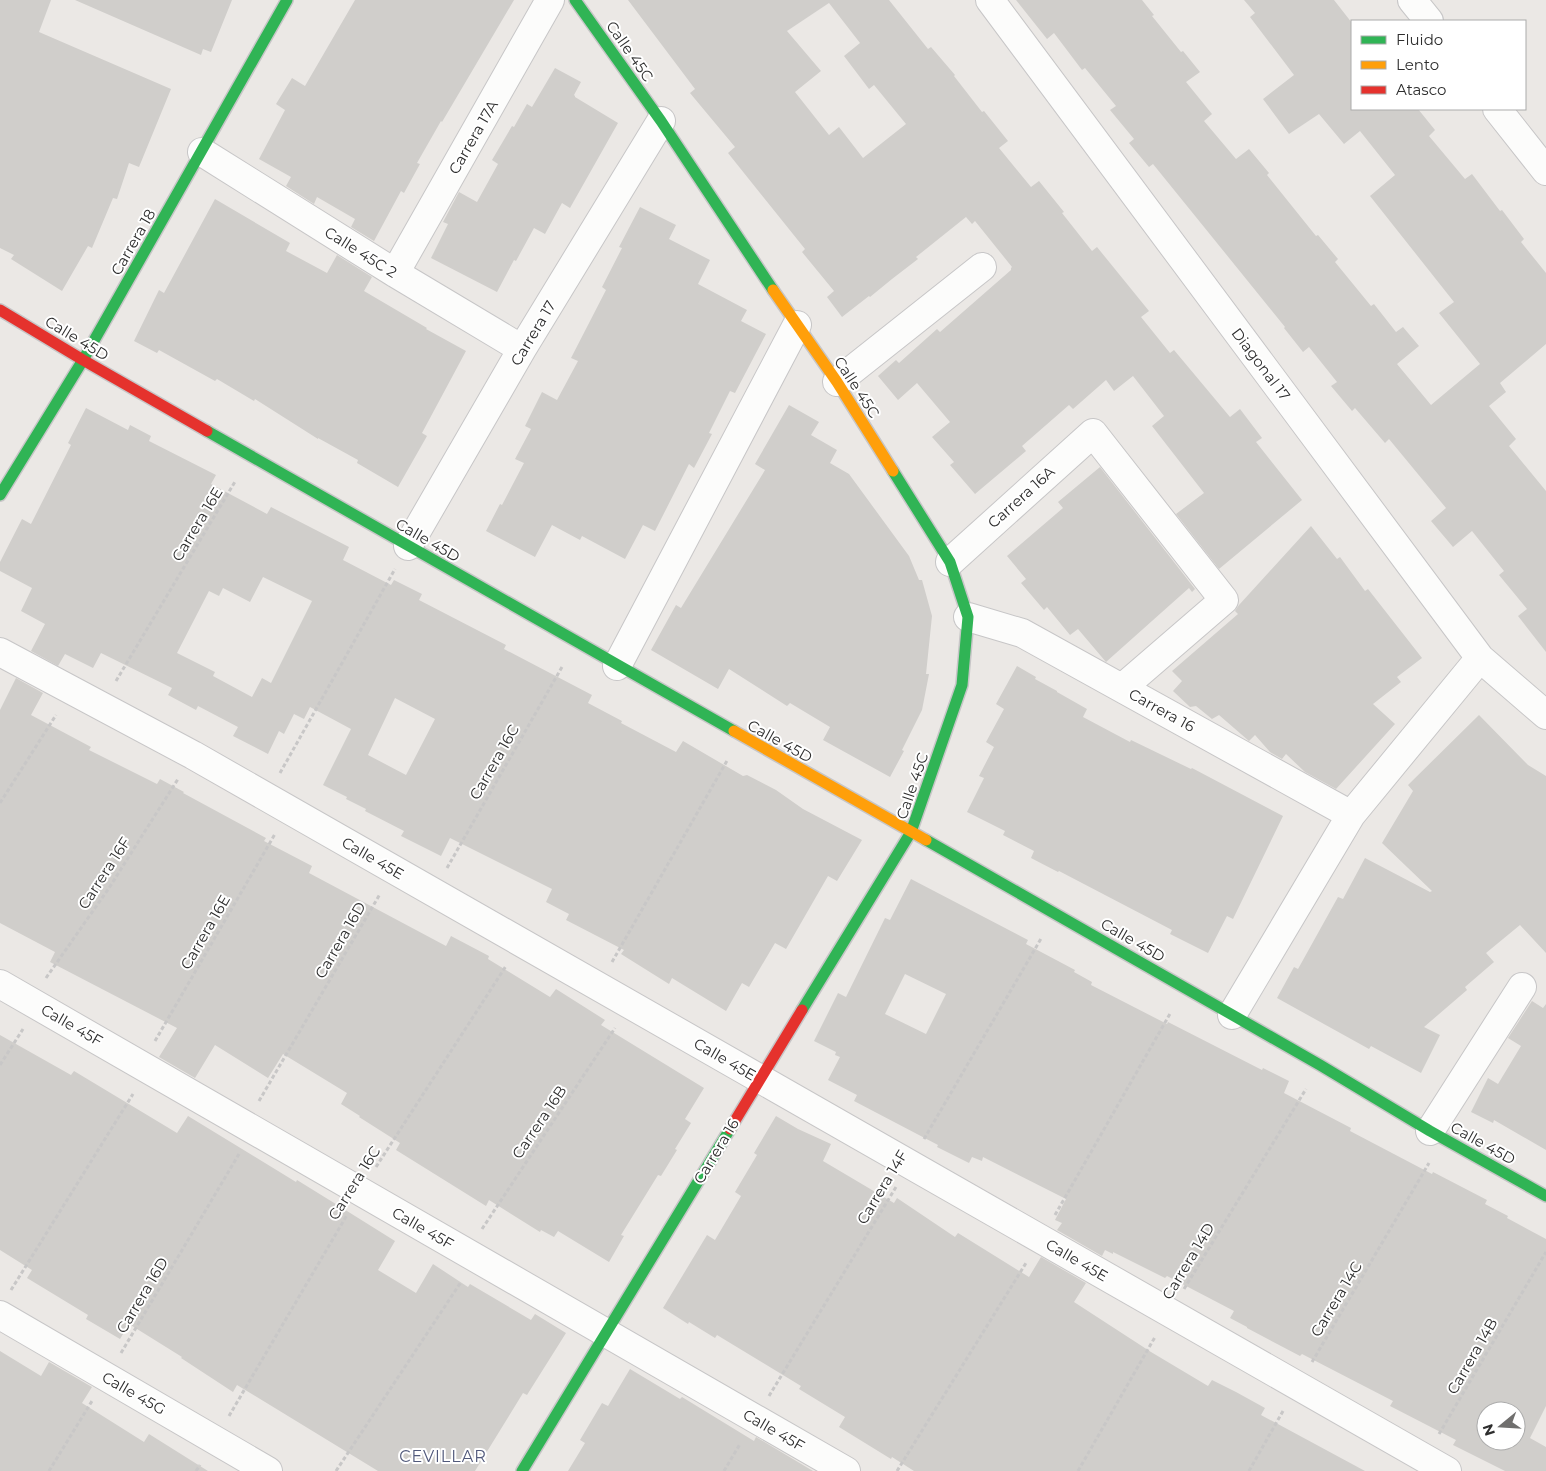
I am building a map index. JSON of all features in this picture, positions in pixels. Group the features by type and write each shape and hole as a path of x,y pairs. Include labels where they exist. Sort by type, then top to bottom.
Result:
{"street":[{"name":"Carrera 18","path":"0,495 83,360 287,0"},
{"name":"Carrera 17A","path":"395,273 550,0"},
{"name":"Calle 45C","path":"575,0 661,121 837,382 950,562 968,616 962,685 912,832"},
{"name":"Diagonal 17","path":"990,0 1480,658 1546,715"},
{"path":"1412,0 1428,20"},
{"path":"1498,110 1546,171"},
{"name":"Carrera 17","path":"408,546 522,349 661,121"},
{"name":"Calle 45C 2","path":"202,152 395,273 522,349"},
{"path":"837,382 982,268"},
{"name":"Calle 45D","path":"0,310 83,360 252,455 741,737 1056,913 1546,1196"},
{"path":"617,666 797,325"},
{"name":"Carrera 16A","path":"950,562 1092,433 1224,600 1122,688"},
{"name":"Carrera 16","path":"968,616 1022,633 1351,815"},
{"name":"Calle 45E","path":"0,652 71,692 193,755 1436,1465"},
{"path":"1232,1015 1351,815 1480,658"},
{"name":"Carrera 16","path":"522,1471 912,832"},
{"name":"Calle 45F","path":"0,984 846,1471"},
{"path":"1437,1134 1522,987"},
{"name":"Calle 45G","path":"5,1303 107,1377 268,1471"}],"path":[{"name":"Carrera 16E","path":"100,707 252,455"},
{"path":"278,804 408,546"},
{"name":"Carrera 16C","path":"433,892 576,642"},
{"path":"0,803 71,692"},
{"path":"598,986 741,737"},
{"name":"Carrera 16F","path":"0,1065 34,1003 193,755"},
{"name":"Carrera 16E","path":"5,1303 145,1067 278,804"},
{"name":"Carrera 16D","path":"49,1471 107,1377 394,870"},
{"name":"Carrera 14F","path":"724,1471 910,1164 1056,913"},
{"name":"Carrera 16C","path":"215,1440 360,1192 521,943"},
{"name":"Carrera 16B","path":"336,1471 630,1005"},
{"name":"Carrera 14D","path":"1078,1471 1169,1312 1320,1065"},
{"name":"Carrera 14C","path":"1249,1471 1437,1134"},
{"name":"Carrera 14B","path":"1436,1465 1546,1252"}],"building":[{"path":"0,0 51,0 39,32 171,89 139,167 129,163 117,199 113,198 92,248 88,246 62,291 11,259 14,255 0,248"},
{"path":"75,0 232,0 211,52 203,49 201,55"},
{"path":"355,0 514,0 441,121 417,163 420,164 404,193 401,191 374,241 351,227 355,219 317,197 314,204 286,186 291,177 259,159 285,110 276,104 292,78 305,86"},
{"path":"628,0 889,0 928,49 931,47 955,75 982,112 984,111 1008,141 999,148 1031,187 1039,181 1092,251 1097,247 1149,311 1141,317 1170,353 1174,350 1230,417 1240,409 1262,438 1256,442 1302,500 1219,569 1176,514 1204,493 1152,426 1164,416 1133,376 1114,391 1106,380 1073,409 1069,405 1022,446 1026,451 975,494 950,465 954,462 932,437 950,422 917,383 898,400 878,376 896,360 899,363 937,329 940,332 1011,270 1012,267 975,221 972,224 966,217 916,257 918,259 842,317 827,297 834,291 802,252 805,249 728,153 735,147 690,93 695,89","holes":["829,3 860,43 844,56 869,89 874,85 906,124 863,158 839,127 829,135 795,92 821,71 787,31"]},
{"path":"1016,0 1142,0 1154,15 1152,16 1181,52 1183,51 1200,72 1186,82 1212,114 1204,121 1236,159 1249,149 1269,173 1267,175 1316,236 1318,235 1338,259 1335,262 1371,306 1374,304 1396,332 1403,327 1419,346 1397,364 1431,405 1480,364 1439,313 1454,302 1370,196 1395,175 1360,131 1344,144 1319,114 1289,134 1263,99 1294,75 1250,17 1255,13 1244,0 1334,0 1351,22 1351,110 1419,110 1435,130 1429,136 1465,179 1472,174 1524,239 1521,242 1546,273 1546,344 1500,383 1506,392 1489,406 1516,439 1509,446 1546,491 1546,652 1518,616 1527,609 1499,575 1504,571 1472,531 1453,547 1431,521 1446,508 1389,439 1385,443 1355,408 1352,411 1331,386 1337,382 1309,347 1303,352 1285,327 1153,164 1149,167 1129,143 1134,139 1110,110 1116,106 1085,68 1082,70 1054,33 1047,39"},
{"path":"555,68 581,82 574,95 575,97 618,123 570,208 562,203 545,234 534,228 497,292 431,258 448,224 443,222 459,192 477,202 498,164 492,160 527,104 532,107"},
{"path":"215,199 290,243 286,251 327,273 337,255 372,277 364,291 466,351 422,433 427,436 398,487 357,463 358,460 318,439 255,399 254,401 217,379 215,381 159,350 157,353 134,341 159,290 164,293"},
{"path":"640,207 676,225 669,239 710,260 698,284 747,310 741,321 766,334 735,393 730,391 709,433 712,434 694,468 689,464 655,531 643,525 625,559 582,536 580,540 552,525 535,557 486,531 524,463 515,459 531,429 525,426 542,392 557,400 578,361 571,358 606,290 602,287 622,248 619,247"},
{"path":"789,405 819,422 811,435 837,450 830,463 849,474 909,556 919,580 922,580 932,616 926,674 929,674 922,710 890,777 823,740 830,727 790,703 787,706 729,669 718,689 651,650 676,605 681,608 765,470 755,464"},
{"path":"86,408 128,430 130,425 151,436 149,441 216,475 211,484 267,514 271,507 349,547 343,560 391,585 394,580 422,594 419,600 506,645 504,649 592,695 588,703 622,721 621,723 676,752 683,741 743,776 747,775 776,790 803,809 862,840 837,881 828,876 786,949 775,943 749,987 742,983 726,1011 672,978 669,984 621,954 624,950 566,920 569,914 546,902 552,889 450,838 441,856 401,836 404,831 365,811 366,809 346,799 347,797 323,785 351,729 310,707 304,719 294,714 284,734 279,731 268,754 233,736 238,727 198,706 196,710 168,695 172,688 101,653 93,668 65,654 58,666 31,651 45,624 21,611 32,588 0,571 0,562 22,519 31,524 71,445 68,443","holes":["263,577 312,601 271,683 262,678 252,697 213,676 215,672 177,653 209,591 219,596 223,588 250,602","395,698 435,719 406,775 368,755"]},
{"path":"1100,467 1195,589 1192,592 1189,588 1106,662 1078,629 1070,635 1047,607 1044,610 1021,583 1026,579 1007,556 1063,508 1058,502"},
{"path":"1311,526 1337,559 1340,557 1365,591 1368,589 1422,658 1397,677 1401,682 1373,704 1395,724 1336,789 1305,772 1286,754 1282,759 1270,752 1255,735 1249,741 1219,715 1212,719 1196,706 1190,707 1173,691 1182,681 1172,671 1238,614 1235,611 1239,605"},
{"path":"1017,666 1036,677 1035,679 1087,709 1083,717 1130,742 1131,740 1192,768 1283,816 1233,919 1227,916 1208,953 1170,934 1172,930 1031,858 1034,851 1003,835 1005,831 967,812 984,778 979,776 994,747 986,742 1004,709 996,704"},
{"path":"16,678 43,693 31,715 91,747 89,750 157,784 160,779 184,792 266,838 264,841 312,866 309,873 446,946 451,936 489,956 488,959 550,997 556,989 605,1020 601,1025 704,1088 685,1119 691,1123 675,1149 677,1150 661,1176 658,1175 621,1235 624,1236 609,1262 558,1231 554,1237 541,1230 540,1232 489,1200 486,1206 396,1150 400,1143 341,1104 347,1093 283,1054 268,1078 215,1045 195,1078 159,1057 177,1028 50,962 55,952 0,923 0,710"},
{"path":"1479,715 1528,765 1546,776 1546,953 1520,925 1486,953 1494,962 1465,987 1467,990 1424,1027 1440,1035 1421,1073 1371,1046 1369,1049 1277,998 1294,967 1298,969 1338,897 1343,899 1365,858 1430,892 1432,891 1382,843 1413,791 1408,785"},
{"path":"911,879 1028,940 1026,944 1075,970 1074,972 1092,982 1091,985 1167,1024 1168,1022 1262,1070 1263,1068 1289,1081 1284,1093 1351,1128 1350,1131 1432,1174 1433,1172 1487,1200 1485,1204 1546,1239 1546,1406 1530,1438 1546,1447 1546,1471 1505,1471 1453,1445 1456,1440 1390,1406 1393,1401 1302,1354 1300,1356 1230,1318 1234,1311 1167,1276 1165,1278 1113,1252 1113,1254 1105,1250 1102,1256 1057,1230 1062,1223 1055,1220 1066,1199 983,1157 982,1161 972,1157 969,1163 937,1147 938,1145 854,1101 857,1095 828,1080 840,1057 835,1055 836,1052 814,1041 838,993 846,997 885,918 890,920","holes":["905,974 946,994 926,1034 885,1014"]},
{"path":"1532,1001 1543,1008 1546,1004 1546,1150 1494,1120 1493,1123 1471,1112 1488,1078 1498,1084 1521,1046 1508,1038"},
{"path":"0,1035 71,1075 74,1071 177,1133 188,1116 339,1206 395,1241 378,1270 416,1293 433,1264 468,1287 470,1284 531,1320 535,1314 566,1333 527,1395 523,1393 475,1471 378,1471 237,1385 233,1392 129,1324 120,1339 86,1319 88,1315 27,1278 32,1270 0,1250"},
{"path":"776,1116 798,1129 831,1144 823,1161 894,1203 897,1198 955,1237 958,1233 1029,1277 1041,1257 1086,1283 1074,1302 1208,1386 1212,1380 1236,1392 1265,1408 1261,1415 1365,1471 914,1471 892,1457 891,1459 839,1427 845,1417 799,1389 801,1386 717,1335 715,1338 663,1308 707,1235 715,1240 741,1196 735,1192 757,1155 754,1153"},
{"path":"0,1351 41,1376 49,1362 92,1387 82,1403 144,1442 149,1434 208,1471 0,1471"},
{"path":"630,1369 680,1399 682,1397 754,1441 756,1437 813,1471 568,1471 585,1443 580,1440 602,1403 608,1406"}],"traffic: fast":[{"path":"0,495 83,360 287,0"},
{"path":"575,0 661,121 773,290"},
{"path":"207,431 734,731"},
{"path":"802,1010 911,832 962,685 968,617 950,562 893,471"},
{"path":"926,840 1546,1196"},
{"path":"522,1471 730,1129"}],"traffic: slow":[{"path":"773,290 837,382 893,471"},
{"path":"734,731 926,840"}],"traffic: jam":[{"path":"0,310 207,431"},
{"path":"730,1129 802,1010"}],"district":[{"name":"CEVILLAR","path":"443,1456"}]}
